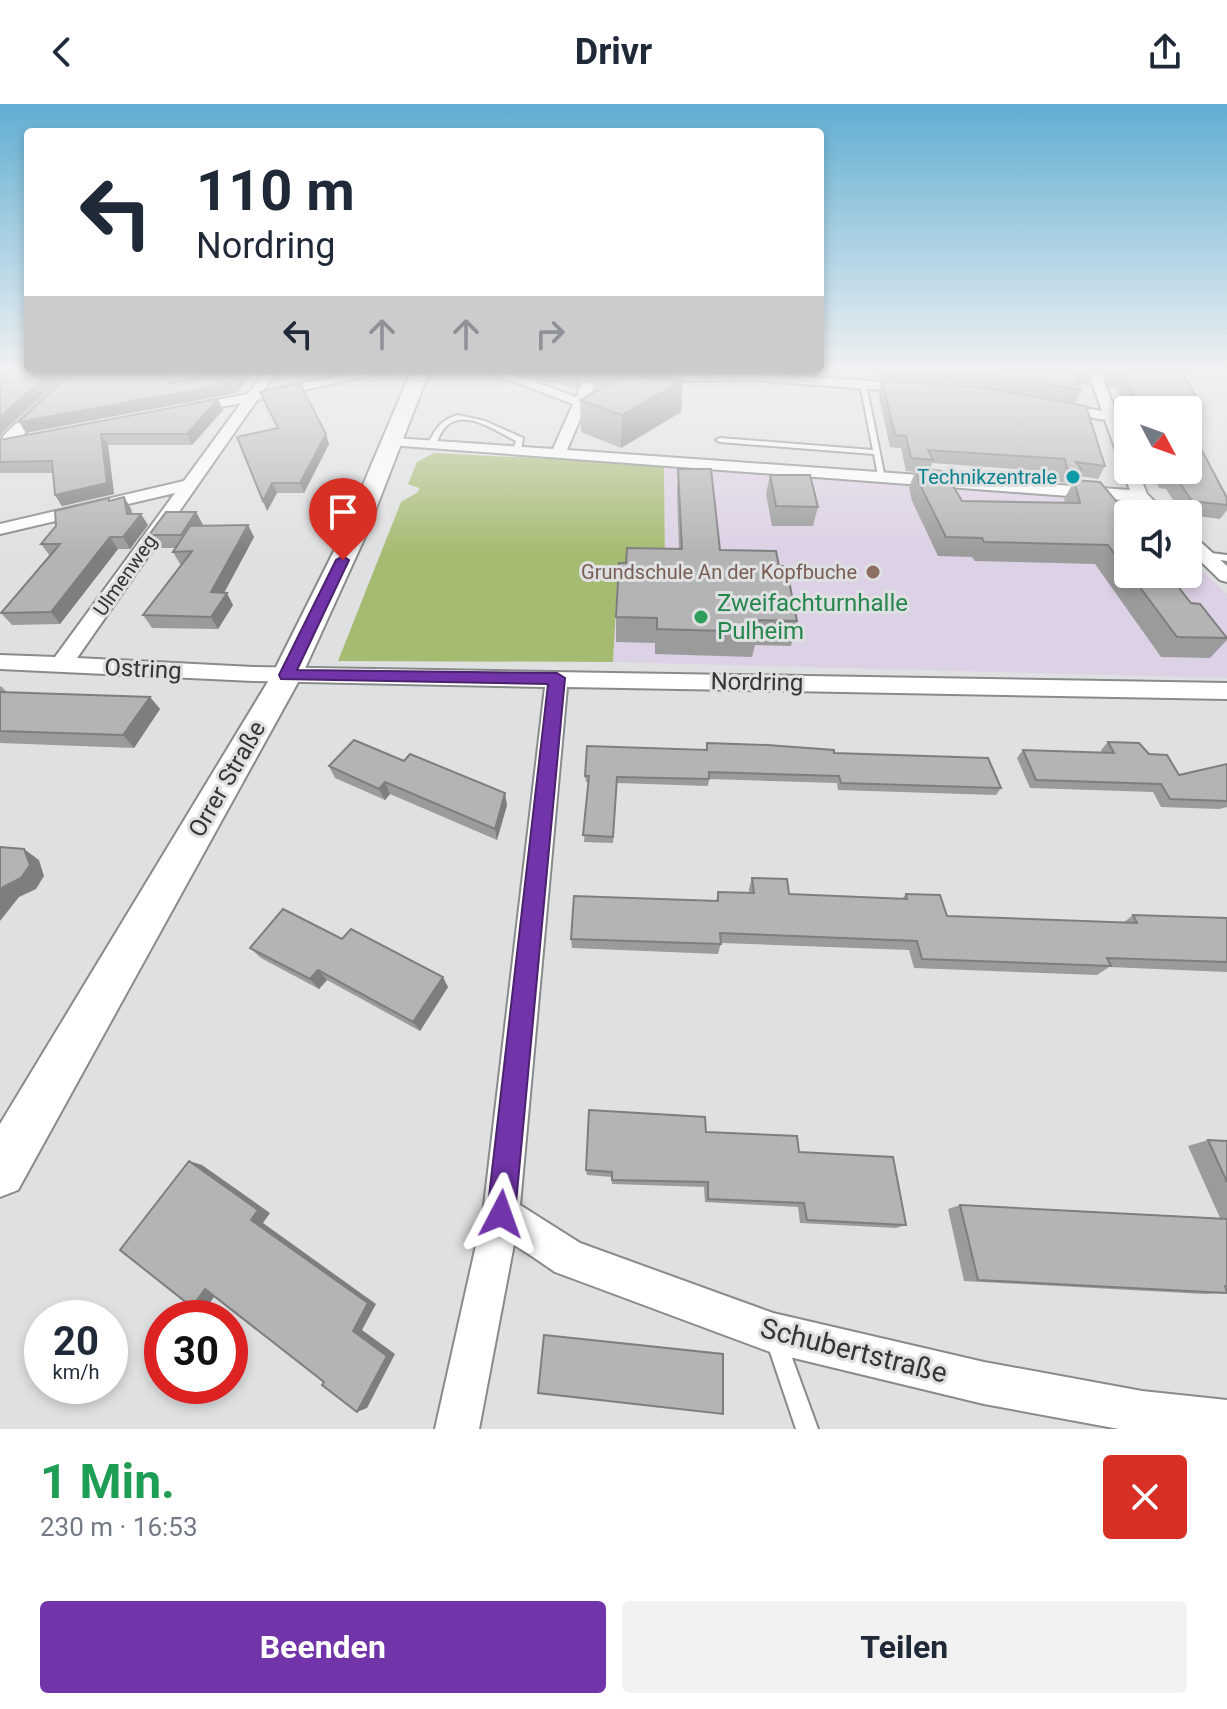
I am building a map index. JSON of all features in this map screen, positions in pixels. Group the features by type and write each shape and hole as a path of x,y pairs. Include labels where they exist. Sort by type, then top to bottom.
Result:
{"street":[{"path":"2,446 16,431"},
{"name":"Ulmenweg","path":"61,665 229,431"},
{"name":"Orrer Straße","path":"0,1172 287,675 353,537 398,431"},
{"path":"559,452 567,431"},
{"path":"2,446 34,440"},
{"path":"394,442 1140,496"},
{"path":"1136,484 1144,500"},
{"path":"0,529 188,485"},
{"path":"1203,555 1227,576"},
{"name":"Ostring","path":"0,662 287,675"},
{"name":"Nordring","path":"287,675 1227,691"},
{"path":"457,1429 501,1214 557,678"},
{"name":"Schubertstraße","path":"501,1214 569,1258 773,1333 984,1383 1142,1412 1227,1421"}],"lane":[{"path":"432,444 436,431"},
{"path":"500,431 520,440 517,450"},
{"path":"872,431 882,476"},
{"path":"720,440 876,452"},
{"path":"1203,555 1227,558"},
{"path":"773,1333 807,1429"}],"shaded area":[{"name":"Grundschule An der Kopfbuche","path":"664,465 1114,500 1114,588 1202,588 1202,571 1227,594 1227,678 613,662 618,568 665,570"}],"green space":[{"path":"434,453 664,465 665,570 618,569 613,662 338,661 401,502 418,492 419,488 408,484 417,462"}],"building":[{"path":"49,431 190,431 187,434 101,434 107,483 55,495 52,461 0,462 0,440"},
{"path":"265,431 324,431 326,434 300,483 272,483 263,501 237,437"},
{"path":"894,431 1094,431 1105,466 1076,462 1082,470 1067,469 1065,459 928,450 933,460 911,458 906,436 895,435"},
{"path":"1202,451 1227,498 1227,505 1191,500 1180,484 1202,484"},
{"path":"678,469 711,469 720,550 776,551 779,566 786,566 797,621 756,620 758,632 657,629 657,618 616,617 619,563 626,563 627,548 682,549"},
{"path":"916,469 944,471 962,501 1080,503 1074,480 1100,482 1115,500 1114,553 1108,545 984,542 982,538 946,537 919,483"},
{"path":"770,475 810,475 818,507 776,506"},
{"path":"124,497 127,514 141,514 123,537 110,537 51,612 1,613 60,544 41,544 56,526 55,511"},
{"path":"166,512 196,512 181,535 149,535"},
{"path":"248,525 211,592 227,593 211,617 143,615 192,551 173,552 190,526"},
{"path":"1140,588 1179,588 1191,603 1200,604 1227,638 1177,637"},
{"path":"0,692 150,697 123,735 0,731"},
{"path":"354,740 404,761 410,754 505,793 495,829 385,782 379,789 329,766"},
{"path":"1108,742 1139,743 1149,754 1167,755 1179,775 1227,764 1227,801 1170,799 1161,784 1036,780 1023,750 1114,753"},
{"path":"707,743 834,750 834,753 988,758 1001,788 841,783 839,776 709,772 709,779 617,777 613,837 583,835 589,776 585,776 587,746 707,750"},
{"path":"0,847 24,849 30,865 21,878 0,891"},
{"path":"752,878 787,879 789,894 907,899 906,894 940,895 947,916 1137,923 1133,915 1227,918 1227,962 1107,958 1111,966 922,959 917,941 720,933 721,944 571,939 574,896 718,901 718,892 754,893"},
{"path":"283,909 342,939 351,929 443,977 413,1022 318,970 310,979 250,948"},
{"path":"589,1110 705,1117 706,1132 797,1136 799,1152 893,1157 906,1225 807,1220 804,1203 708,1199 708,1182 612,1180 612,1172 586,1170"},
{"path":"1208,1140 1227,1141 1227,1182"},
{"path":"189,1161 258,1210 251,1220 368,1303 353,1331 387,1356 357,1412 248,1323 248,1300 219,1300 205,1289 197,1300 183,1300 120,1250"},
{"path":"960,1205 1227,1219 1227,1293 978,1280"},
{"path":"544,1335 723,1354 723,1414 538,1393"}],"place":[{"name":"Technikzentrale","path":"1073,477"},
{"name":"Grundschule An der Kopfbuche","path":"873,572"},
{"name":"Zweifachturnhalle Pulheim","path":"701,617"}],"route":[{"path":"343,560 287,675 557,678 501,1214"}]}
